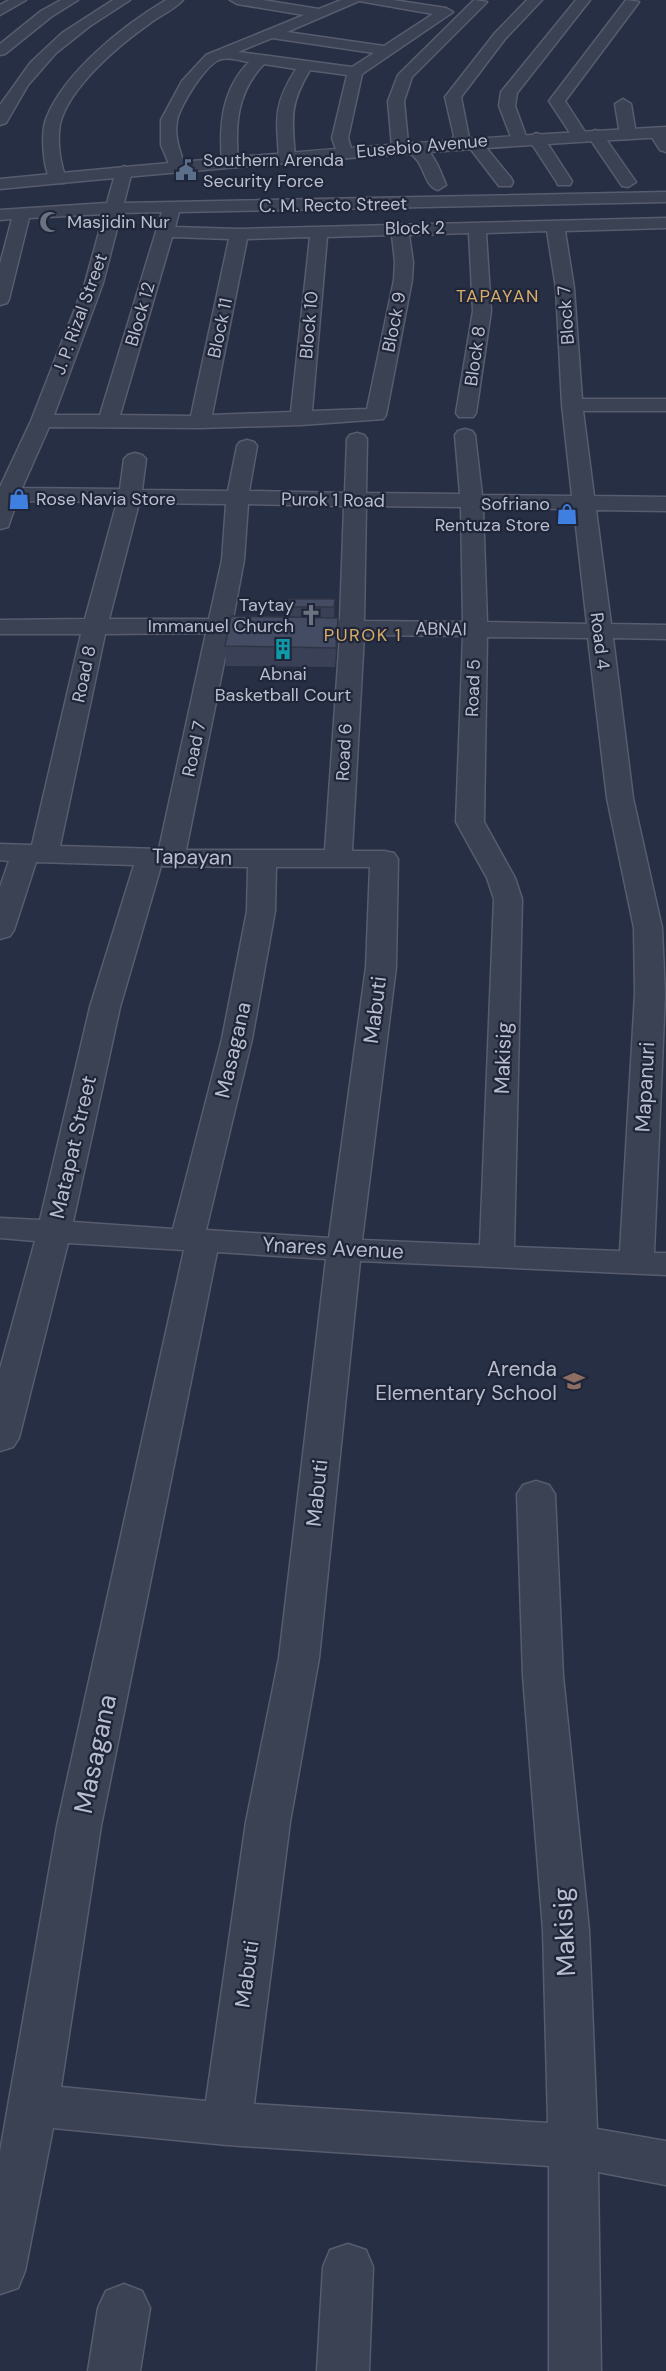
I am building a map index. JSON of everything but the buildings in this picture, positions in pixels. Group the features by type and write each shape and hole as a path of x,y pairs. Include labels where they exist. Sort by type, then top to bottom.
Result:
{"street":[{"path":"0,11 19,0"},
{"path":"0,51 46,14 71,0"},
{"path":"0,120 14,91 40,60 75,30 123,0"},
{"path":"58,179 53,166 53,121 61,106 83,76 134,27 176,0"},
{"path":"237,0 279,7 343,4 434,21"},
{"path":"219,54 355,72 446,12 365,0"},
{"path":"438,185 426,158 406,147 396,101 405,75 487,3 462,0"},
{"path":"505,182 465,142 453,97 500,36 535,0"},
{"path":"564,181 528,138 507,106 509,92 583,0"},
{"path":"628,182 557,101 632,2"},
{"path":"256,15 279,7"},
{"path":"177,166 169,144 169,120 187,84 211,58 292,24 316,7"},
{"path":"292,24 403,41"},
{"path":"271,34 388,51"},
{"path":"245,44 370,62"},
{"path":"230,161 227,131 232,101 248,70 260,60"},
{"path":"287,157 284,113 289,92 305,66"},
{"path":"344,152 340,138 345,125 347,101 355,72"},
{"path":"623,104 628,134"},
{"path":"661,132 666,147"},
{"name":"Eusebio Avenue","path":"0,184 230,161 465,142 661,132"},
{"name":"J. P. Rizal Street","path":"0,522 4,494 41,421 94,283 116,208 124,171"},
{"name":"C. M. Recto Street","path":"0,215 116,208 666,198"},
{"name":"Block 12","path":"108,421 173,207"},
{"path":"0,298 22,213"},
{"name":"Block 2","path":"164,232 239,234 666,223"},
{"name":"Block 7","path":"555,226 565,288 572,405"},
{"name":"Block 8","path":"466,424 482,311 477,227"},
{"name":"Block 9","path":"301,419 375,415 403,280 404,262 400,229"},
{"name":"Block 10","path":"301,419 319,231"},
{"name":"Block 11","path":"200,422 239,234"},
{"path":"572,405 666,405"},
{"name":"Road 4","path":"572,405 620,798 636,877"},
{"path":"41,421 200,422 301,419"},
{"name":"Road 5","path":"466,424 472,502 475,630 470,822 480,845 493,862"},
{"name":"Road 6","path":"338,858 352,627 357,439"},
{"name":"Road 7","path":"160,857 219,626 233,560 237,498 248,446"},
{"name":"Road 8","path":"0,930 95,626 130,495 135,459"},
{"name":"Purok 1 Road","path":"4,494 666,504"},
{"name":"ABNAI","path":"0,627 219,626 666,632"},
{"name":"Tapayan","path":"23,853 384,859"},
{"name":"Matapat Street","path":"0,1438 54,1231 105,1007 160,857"},
{"name":"Masagana","path":"0,2271 34,2105 79,1826 261,911 262,858"},
{"name":"Mabuti","path":"227,2124 268,1822 299,1658 344,1250 381,967 384,859"},
{"name":"Makisig","path":"493,862 502,878 508,899 497,1257"},
{"name":"Mapanuri","path":"636,877 648,928 651,1264"},
{"name":"Ynares Avenue","path":"0,1228 344,1250 651,1264"},
{"name":"Makisig","path":"536,1494 543,1676 566,1930 573,2146 575,2371"},
{"path":"34,2105 227,2124 573,2146 666,2163"},
{"path":"343,2371 348,2267"},
{"path":"114,2371 124,2308"}],"place":[{"name":"Southern Arenda Security Force","path":"186,170"},
{"name":"Masjidin Nur","path":"50,222"},
{"name":"Rose Navia Store","path":"19,499"},
{"name":"Sofriano Rentuza Store","path":"567,514"},
{"name":"Taytay Immanuel Church","path":"311,615"},
{"name":"Abnai Basketball Court","path":"283,649"},
{"name":"Arenda Elementary School","path":"574,1381"}],"district":[{"name":"TAPAYAN","path":"498,296"},
{"name":"PUROK 1","path":"363,635"}]}
